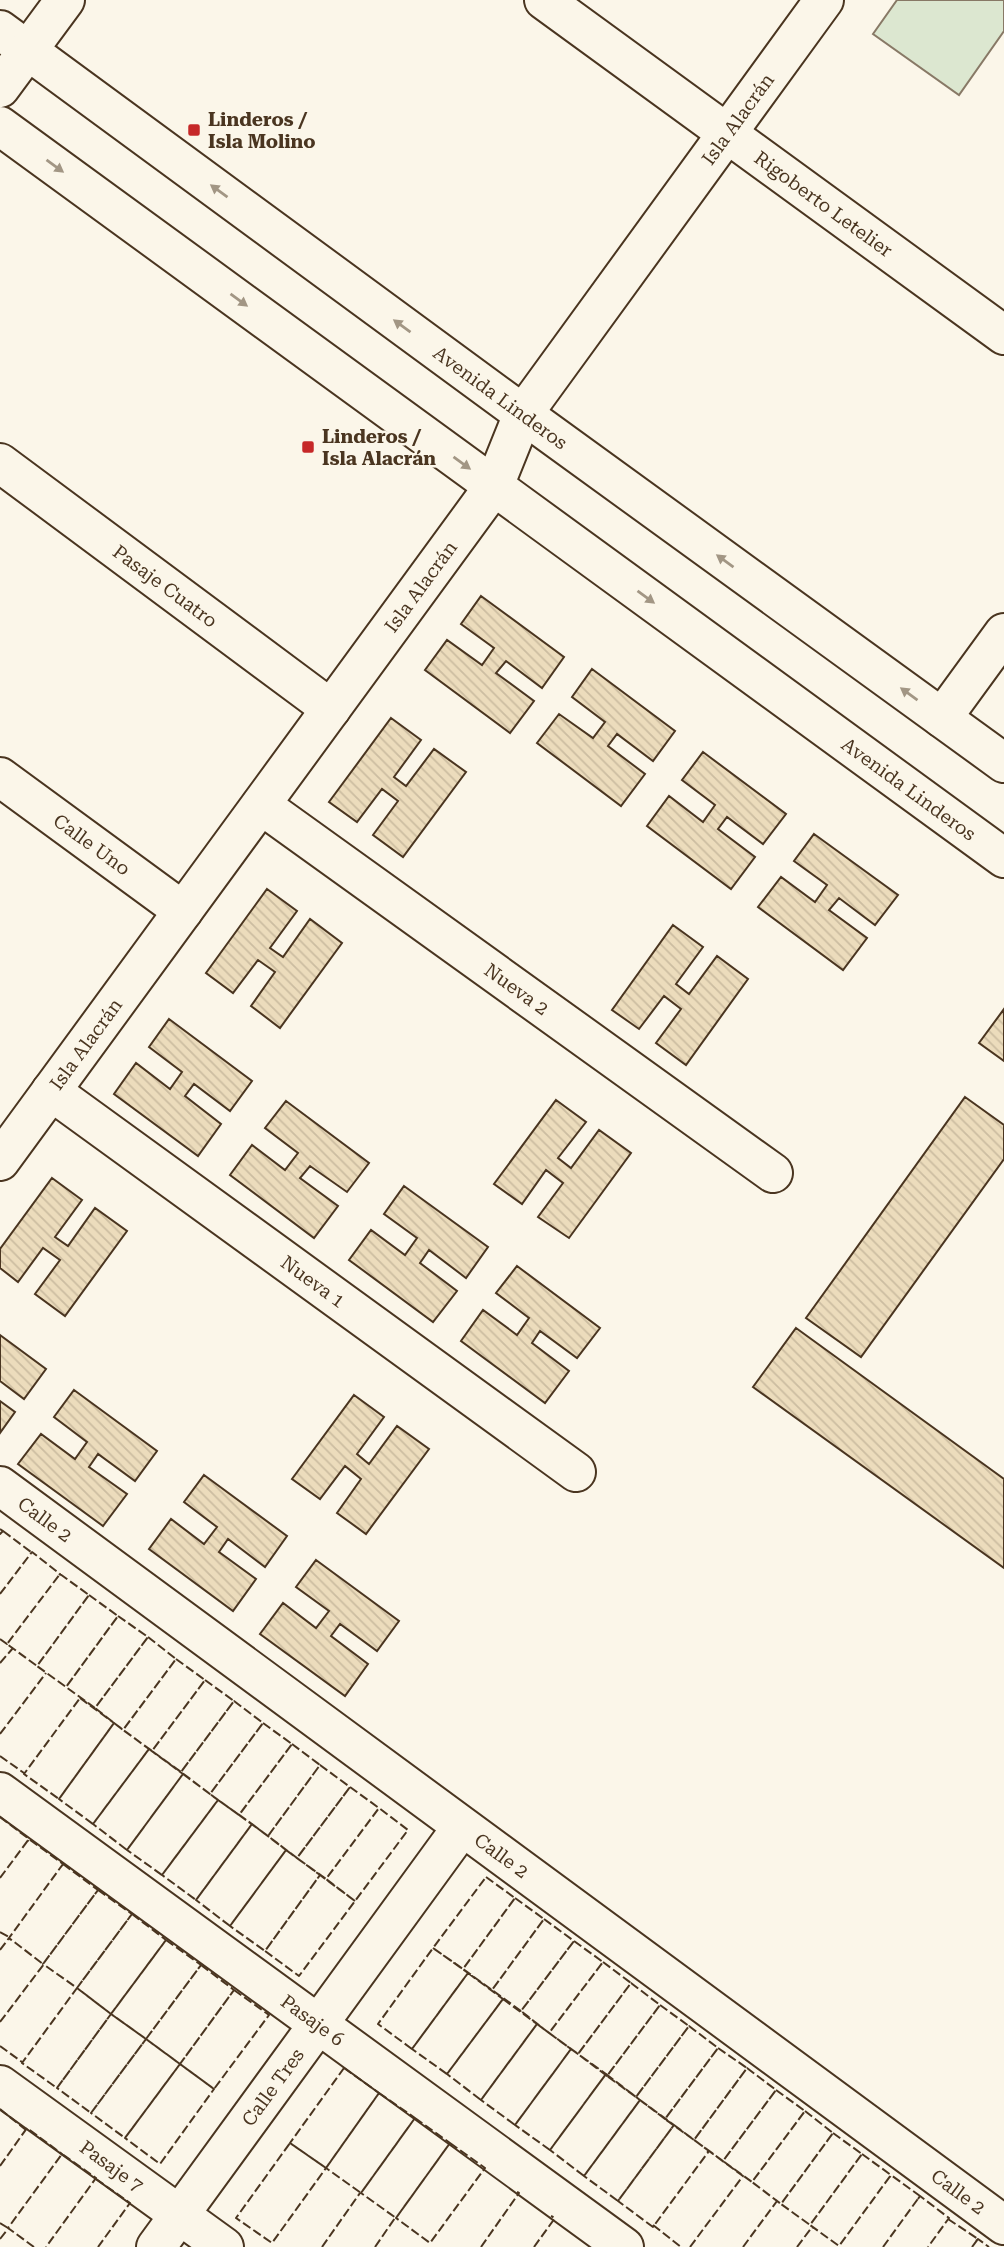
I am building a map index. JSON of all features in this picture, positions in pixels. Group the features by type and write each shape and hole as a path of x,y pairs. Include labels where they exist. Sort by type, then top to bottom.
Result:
{"street":[{"path":"0,88 14,40 65,0"},
{"name":"Rigoberto Letelier","path":"544,0 1004,335"},
{"name":"Isla Alacrán","path":"5,1144 51,1091 494,486 523,414 824,0"},
{"name":"Avenida Linderos","path":"14,40 1004,763"},
{"name":"Avenida Linderos","path":"0,126 1004,858"},
{"name":"Pasaje Cuatro","path":"0,463 331,709"},
{"path":"942,718 1004,633"},
{"name":"Calle Uno","path":"0,777 183,911"},
{"name":"Nueva 2","path":"261,805 774,1173"},
{"name":"Nueva 1","path":"51,1091 576,1472"},
{"name":"Calle 2","path":"0,1486 1004,2225"},
{"name":"Pasaje 6","path":"0,1793 624,2247"},
{"name":"Calle Tres","path":"156,2247 462,1827"},
{"name":"Pasaje 7","path":"0,2085 224,2247"}],"green space":[{"path":"897,0 1004,0 1004,31 959,95 873,34"}],"building":[{"path":"481,596 564,657 542,688 506,661 496,673 534,701 510,733 425,670 447,640 482,665 494,648 461,624"},
{"path":"592,669 675,731 653,761 617,734 608,746 645,774 621,806 537,743 559,714 593,738 605,722 572,697"},
{"path":"391,718 421,740 394,777 406,786 434,749 466,772 403,857 373,835 398,801 382,789 357,822 329,802"},
{"path":"703,752 786,814 763,844 727,817 718,829 755,857 731,889 647,826 669,796 703,822 715,805 682,780"},
{"path":"814,834 898,895 875,925 839,898 829,910 867,938 843,970 758,907 781,877 815,902 827,885 794,861"},
{"path":"267,889 297,911 270,948 283,957 310,919 342,943 280,1028 251,1006 275,972 258,960 233,993 206,973"},
{"path":"673,925 703,947 676,984 689,994 717,956 748,979 686,1065 656,1043 681,1009 664,996 639,1029 612,1010"},
{"path":"1004,1009 1004,1061 979,1043"},
{"path":"169,1019 252,1081 230,1111 194,1084 185,1096 221,1124 198,1156 114,1094 136,1063 170,1089 182,1072 149,1047"},
{"path":"965,1097 1004,1125 1004,1159 861,1357 806,1318"},
{"path":"556,1100 586,1122 558,1158 571,1168 599,1130 631,1153 569,1238 538,1217 563,1183 546,1170 522,1204 494,1184"},
{"path":"286,1101 369,1163 347,1192 310,1166 300,1178 338,1206 314,1238 230,1175 252,1145 285,1170 298,1153 265,1128"},
{"path":"52,1178 82,1200 55,1237 68,1246 95,1208 127,1231 65,1316 35,1294 60,1260 43,1248 18,1282 0,1268 0,1249"},
{"path":"404,1186 488,1247 466,1278 429,1250 420,1263 457,1291 433,1322 349,1260 371,1230 405,1255 417,1238 384,1214"},
{"path":"517,1266 600,1328 577,1358 540,1331 532,1343 569,1371 545,1403 461,1341 483,1310 517,1335 529,1318 496,1293"},
{"path":"796,1328 1004,1479 1004,1568 753,1387"},
{"path":"0,1335 46,1369 24,1399 0,1381"},
{"path":"74,1390 157,1451 135,1481 98,1454 89,1467 127,1494 103,1526 18,1464 41,1434 75,1459 87,1442 54,1417"},
{"path":"354,1395 384,1417 357,1454 369,1464 397,1426 429,1449 366,1534 337,1513 361,1479 345,1466 320,1499 292,1479"},
{"path":"0,1401 15,1412 0,1433"},
{"path":"204,1475 287,1536 265,1567 228,1539 219,1552 256,1579 233,1611 149,1549 171,1519 204,1544 217,1527 184,1502"},
{"path":"316,1560 399,1621 377,1651 340,1624 331,1636 368,1664 345,1696 260,1634 283,1603 316,1628 329,1611 296,1587"}],"fence":[{"path":"0,1529 3,1531 0,1534 3,1531 31,1552"},
{"path":"0,1594 32,1552 59,1575"},
{"path":"60,1574 89,1595 37,1666 7,1644 60,1574"},
{"path":"89,1595 118,1616 66,1687 37,1666 89,1595"},
{"path":"118,1616 148,1637 95,1708 66,1687 118,1616"},
{"path":"148,1637 176,1659 123,1730 95,1708 148,1637"},
{"path":"0,1639 7,1644 9,1642"},
{"path":"0,1663 13,1648"},
{"path":"176,1659 205,1680 152,1751 123,1730 176,1659"},
{"path":"0,1734 46,1673"},
{"path":"205,1680 234,1701 181,1772 152,1751 205,1680"},
{"path":"80,1698 114,1723 59,1799 24,1774 80,1698"},
{"path":"234,1701 263,1723 210,1794 181,1772 234,1701"},
{"path":"114,1723 149,1749 93,1824 59,1799 114,1723"},
{"path":"263,1723 292,1744 239,1815 210,1794 263,1723"},
{"path":"292,1744 320,1765 268,1836 239,1815 292,1744"},
{"path":"149,1749 183,1774 127,1850 93,1824 149,1749"},
{"path":"0,1756 24,1773"},
{"path":"320,1765 350,1787 297,1858 268,1836 320,1765"},
{"path":"183,1774 218,1800 162,1875 127,1850 183,1774"},
{"path":"350,1787 379,1808 326,1879 297,1858 350,1787"},
{"path":"218,1800 252,1824 196,1900 162,1875 218,1800"},
{"path":"355,1901 320,1875 265,1951 299,1976 408,1830 379,1808 326,1879 355,1901"},
{"path":"0,1817 29,1839 28,1841"},
{"path":"252,1824 286,1850 230,1926 196,1900 252,1824"},
{"path":"0,1878 29,1839 63,1864 61,1867"},
{"path":"286,1850 320,1875 265,1951 230,1926 286,1850"},
{"path":"63,1864 98,1890 43,1964 9,1938 63,1864"},
{"path":"486,1877 515,1898 463,1969 433,1948 486,1877"},
{"path":"98,1890 132,1914 77,1988 43,1964 98,1890"},
{"path":"515,1898 544,1919 492,1990 463,1969 515,1898"},
{"path":"132,1914 166,1940 111,2014 77,1988 132,1914"},
{"path":"544,1919 574,1941 521,2011 492,1990 544,1919"},
{"path":"0,1932 9,1937"},
{"path":"0,1950 9,1938 11,1940"},
{"path":"166,1940 201,1965 146,2039 111,2014 166,1940"},
{"path":"574,1941 603,1962 549,2033 521,2011 574,1941"},
{"path":"433,1948 468,1973 412,2049 378,2024 433,1948"},
{"path":"603,1962 631,1983 578,2054 549,2033 603,1962"},
{"path":"0,2022 44,1964"},
{"path":"201,1965 234,1990 180,2064 146,2039 201,1965"},
{"path":"468,1973 503,1999 447,2074 412,2049 468,1973"},
{"path":"631,1983 660,2005 607,2076 578,2054 631,1983"},
{"path":"77,1988 111,2014 57,2088 22,2063 77,1988"},
{"path":"234,1990 269,2015 214,2089 180,2064 234,1990"},
{"path":"503,1999 537,2024 481,2100 447,2074 503,1999"},
{"path":"660,2005 689,2026 636,2097 607,2076 660,2005"},
{"path":"111,2014 146,2039 91,2113 57,2088 111,2014"},
{"path":"537,2024 571,2049 515,2125 481,2100 537,2024"},
{"path":"689,2026 718,2048 665,2119 636,2097 689,2026"},
{"path":"146,2039 180,2064 125,2138 91,2113 146,2039"},
{"path":"0,2046 22,2062"},
{"path":"718,2048 747,2068 694,2140 665,2119 718,2048"},
{"path":"571,2049 606,2074 550,2150 515,2125 571,2049"},
{"path":"180,2064 214,2089 160,2164 125,2138 180,2064"},
{"path":"344,2068 379,2093 326,2168 290,2143 344,2068"},
{"path":"747,2068 776,2090 723,2161 694,2140 747,2068"},
{"path":"606,2074 640,2100 584,2176 550,2150 606,2074"},
{"path":"776,2090 805,2111 752,2182 723,2161 776,2090"},
{"path":"379,2093 415,2118 361,2193 326,2168 379,2093"},
{"path":"640,2100 674,2125 618,2201 584,2176 640,2100"},
{"path":"0,2109 26,2130"},
{"path":"805,2111 833,2133 781,2204 752,2182 805,2111"},
{"path":"415,2118 450,2143 396,2218 361,2193 415,2118"},
{"path":"674,2125 709,2151 653,2227 618,2201 674,2125"},
{"path":"0,2166 27,2128 61,2155"},
{"path":"833,2133 862,2154 810,2225 781,2204 833,2133"},
{"path":"290,2143 326,2168 272,2243 236,2218 290,2143"},
{"path":"450,2143 485,2168 430,2243 396,2218 450,2143"},
{"path":"690,2247 743,2176 707,2152"},
{"path":"34,2247 8,2228 62,2154 96,2178 46,2247"},
{"path":"862,2154 891,2175 839,2246 810,2225 862,2154"},
{"path":"883,2247 920,2196 891,2175 890,2177"},
{"path":"96,2179 130,2203 98,2247"},
{"path":"481,2247 519,2193 517,2192"},
{"path":"322,2247 360,2193"},
{"path":"918,2199 920,2196 949,2218 928,2247"},
{"path":"743,2247 776,2200"},
{"path":"534,2247 555,2218 551,2216"},
{"path":"375,2247 395,2218"},
{"path":"948,2219 978,2239 972,2247"},
{"path":"0,2223 8,2228 9,2226"},
{"path":"653,2225 681,2247"},
{"path":"797,2247 812,2227 814,2228"},
{"path":"0,2239 8,2229"},
{"path":"976,2241 978,2239 989,2247"}],"place":[{"name":"Linderos / Isla Molino","path":"194,130"},
{"name":"Linderos / Isla Alacrán","path":"308,447"}]}
